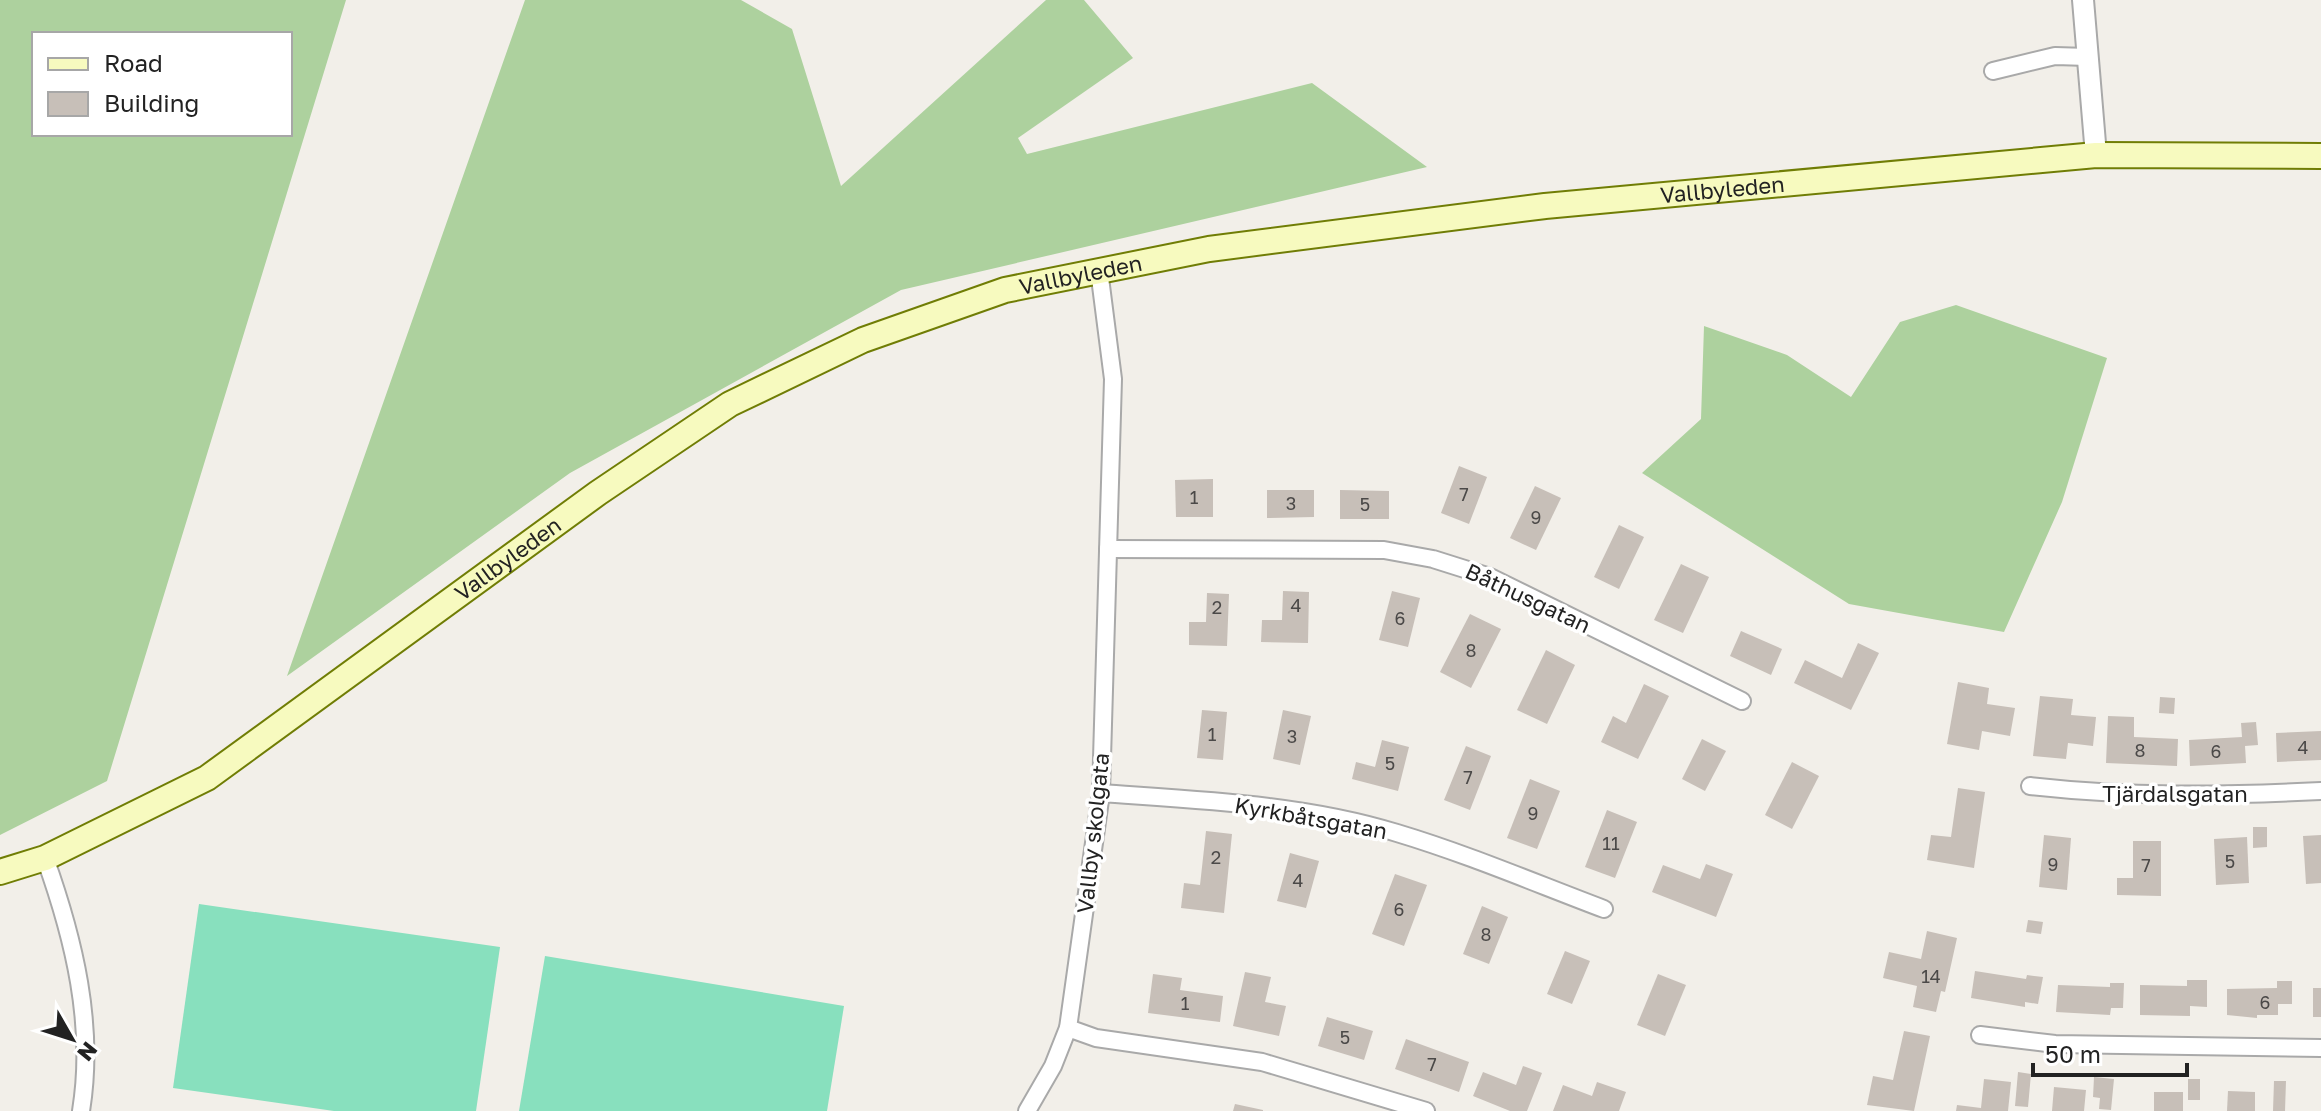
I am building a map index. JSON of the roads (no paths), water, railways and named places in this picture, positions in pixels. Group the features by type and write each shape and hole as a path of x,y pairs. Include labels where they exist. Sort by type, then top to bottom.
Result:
{"main road":[{"name":"Vallbyleden","path":"0,872 45,858 207,778 598,493 730,404 795,370 936,311 1005,290 1099,270 1342,230 1545,206 2096,155 2321,156"}],"street":[{"path":"2083,0 2096,155"},
{"path":"1993,71 2055,56 2088,57"},
{"name":"Vallby skolgata","path":"1027,1111 1053,1066 1068,1028 1101,793 1113,379 1099,270"},
{"name":"Båthusgatan","path":"1108,549 1384,550 1433,559 1490,577 1742,701"},
{"name":"Tjärdalsgatan","path":"2030,786 2115,796 2206,797 2321,791"},
{"name":"Kyrkbåtsgatan","path":"1101,793 1225,804 1345,820 1397,833 1604,909"},
{"path":"45,858 74,958 83,1003 86,1045 81,1111"},
{"path":"1068,1028 1096,1038 1262,1062 1426,1111"},
{"path":"1980,1035 2055,1044 2321,1048"}]}
